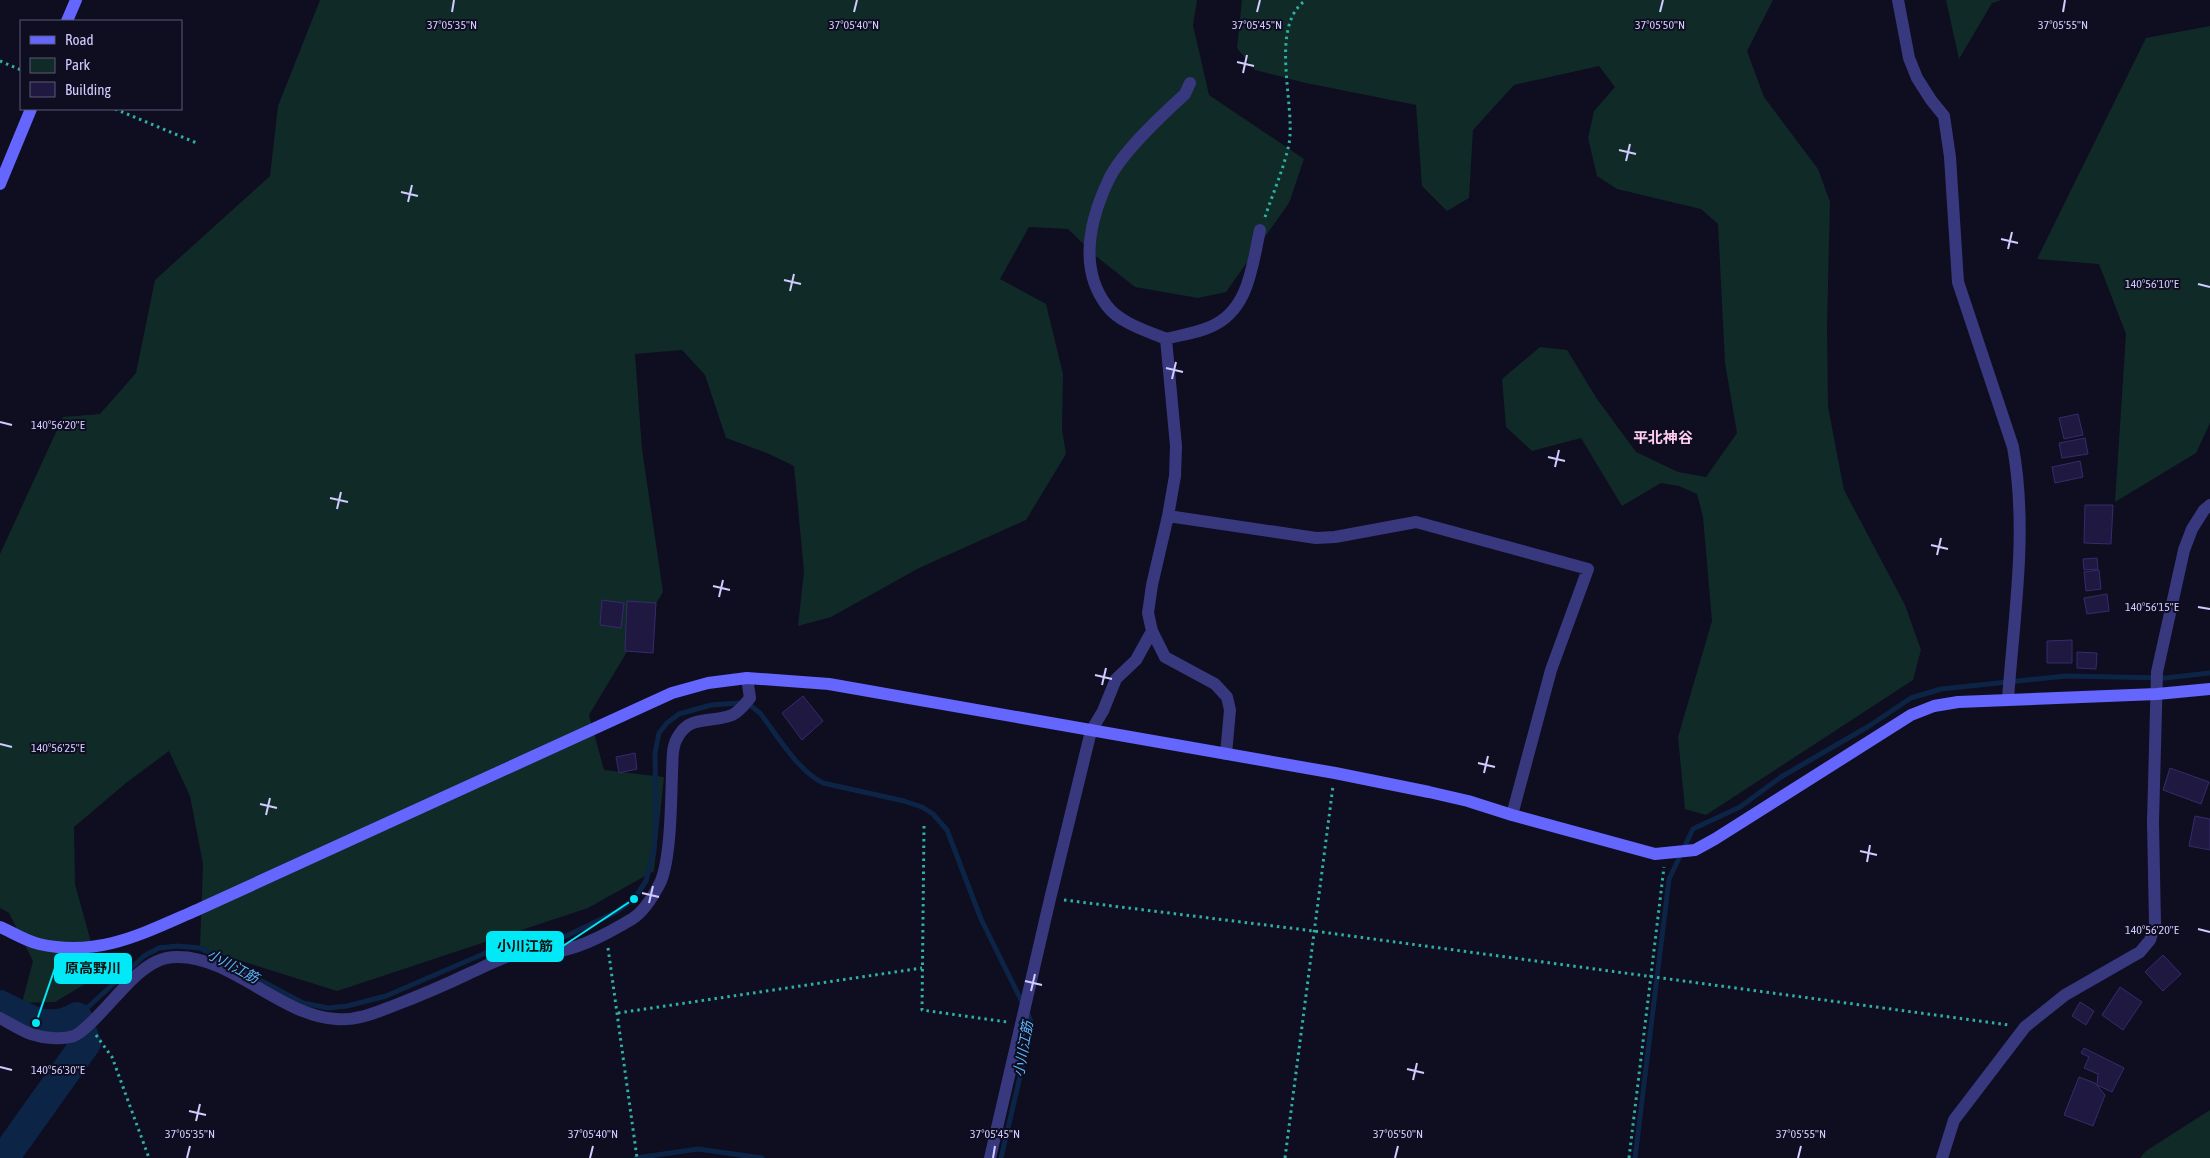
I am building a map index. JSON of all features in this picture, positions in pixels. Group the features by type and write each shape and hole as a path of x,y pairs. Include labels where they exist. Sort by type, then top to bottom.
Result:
{"street":[{"path":"67,20 76,0"},
{"path":"1898,0 1909,58 1914,71 1931,100 1944,116 1950,157 1958,282 2007,429 2018,475 2020,514 2018,585 2009,688"},
{"path":"1190,83 1185,94 1125,156 1109,178 1090,232 1089,264 1096,287 1107,307 1125,321 1166,339 1211,327 1232,314 1245,292 1260,230"},
{"path":"0,184 31,110"},
{"path":"1166,339 1176,446 1175,476 1150,595 1148,613 1152,631 1165,657 1215,684 1227,697 1230,710 1226,754"},
{"path":"1942,1158 1954,1120 2025,1027 2065,995 2140,952 2150,940 2155,924 2153,822 2157,683 2184,550 2192,529 2204,510 2210,505"},
{"path":"1168,516 1316,538 1335,537 1416,522 1588,569 1551,670 1512,815"},
{"path":"990,1158 1091,731 1103,711 1116,679 1136,660 1152,631"},
{"path":"0,927 36,943 59,948 84,949 117,942 197,910 672,693 708,683 747,678 829,684 1335,773 1468,801 1640,851 1666,854 1695,850 1715,839 1911,715 1934,706 1958,702 2009,688 2157,683 2210,689"},
{"path":"0,1018 38,1036 61,1038 82,1030 125,985 147,966 160,959 178,957 196,959 214,965 274,998 305,1011 333,1019 347,1019 378,1012 507,956 559,951 579,945 634,918 649,903 662,878 669,836 673,749 678,736 688,725 699,721 731,716 737,712 750,698 747,678"}],"path":[{"path":"1260,230 1289,144 1290,122 1285,55 1289,25 1301,4 1306,0"},
{"path":"0,61 20,70"},
{"path":"116,110 199,144"},
{"path":"1284,1158 1335,773"},
{"path":"924,826 922,1010 1023,1019"},
{"path":"1629,1158 1666,854"},
{"path":"1050,899 1314,931 2025,1027"},
{"path":"605,933 618,1013 637,1158"},
{"path":"618,1013 922,968"},
{"path":"82,1030 101,1041 112,1057 149,1158"}],"green space":[{"path":"320,0 1197,0 1193,25 1209,95 1304,159 1289,203 1226,292 1198,298 1135,287 1097,257 1068,229 1029,227 1000,279 1046,304 1063,374 1062,430 1066,454 1026,520 919,568 831,617 798,626 804,571 794,466 767,453 726,438 705,375 682,350 635,354 642,449 663,592 589,715 604,770 664,777 654,871 588,908 337,991 200,948 203,864 190,796 169,751 126,783 74,827 75,884 100,975 55,1002 22,1003 33,961 9,913 0,908 0,554 63,417 100,414 136,373 155,280 270,176 278,106"},
{"path":"1242,0 1773,0 1747,51 1764,97 1818,169 1830,202 1827,326 1828,407 1844,490 1905,605 1921,650 1913,680 1706,815 1685,809 1678,737 1712,621 1703,517 1697,494 1679,486 1661,483 1622,506 1581,438 1532,451 1506,427 1502,379 1540,347 1567,350 1597,399 1636,452 1678,472 1706,477 1737,433 1725,363 1718,224 1701,209 1617,189 1597,176 1588,138 1594,111 1615,87 1599,66 1514,85 1473,130 1469,198 1447,211 1422,186 1416,105 1306,83 1255,70 1237,48"},
{"path":"1946,0 2002,0 1992,3 1959,59"},
{"path":"2210,26 2210,423 2196,453 2115,502 2126,334 2099,264 2037,259 2146,38"},
{"path":"2210,1110 2210,1158 2140,1158 2146,1151"}],"building":[{"path":"2078,414 2083,435 2064,439 2059,418"},
{"path":"2085,438 2088,454 2062,458 2059,443"},
{"path":"2080,461 2083,477 2055,483 2052,467"},
{"path":"2085,505 2113,505 2111,544 2084,543"},
{"path":"2097,558 2098,569 2084,570 2083,559"},
{"path":"2099,570 2101,589 2086,591 2084,572"},
{"path":"2107,594 2109,611 2087,614 2084,598"},
{"path":"602,600 624,603 621,628 600,625"},
{"path":"627,601 656,603 653,653 625,651"},
{"path":"2072,640 2072,663 2047,663 2047,641"},
{"path":"2077,652 2097,653 2096,669 2077,668"},
{"path":"803,696 823,721 802,740 782,713"},
{"path":"635,753 637,769 619,773 616,757"},
{"path":"2170,768 2209,782 2201,804 2163,790"},
{"path":"2195,816 2210,819 2210,850 2189,846"},
{"path":"2163,955 2181,974 2163,991 2145,972"},
{"path":"2120,987 2142,1002 2123,1030 2102,1015"},
{"path":"2080,1002 2094,1011 2086,1025 2072,1016"},
{"path":"2084,1048 2124,1068 2112,1092 2097,1085 2098,1074 2084,1068 2089,1057 2081,1053"},
{"path":"2079,1077 2095,1083 2105,1095 2093,1126 2064,1115"}],"waterway":[{"path":"1635,1158 1669,879 1693,829 1740,807 1781,777 1869,726 1911,698 1941,689 2066,676 2165,678 2210,673"},
{"name":"小川江筋","path":"77,1017 144,956 159,948 177,946 200,948 303,1003 328,1008 347,1006 386,996 504,945 562,938 616,912 634,899 646,881 654,850 656,818 655,753 659,733 667,723 679,714 711,705 739,703 751,706 760,713 805,770 823,783 904,801 922,807 933,814 947,830 981,919 1023,1004"},
{"path":"0,1005 28,1019 47,1024 67,1022 77,1017 86,1043 4,1158"},
{"name":"小川江筋","path":"1001,1158 1032,1025 1027,1011"},
{"path":"636,1158 698,1149 762,1158"}],"place":[{"name":"小川江筋","path":"634,899"},
{"name":"原高野川","path":"36,1023"}],"district":[{"name":"平北神谷","path":"1663,437"}]}
